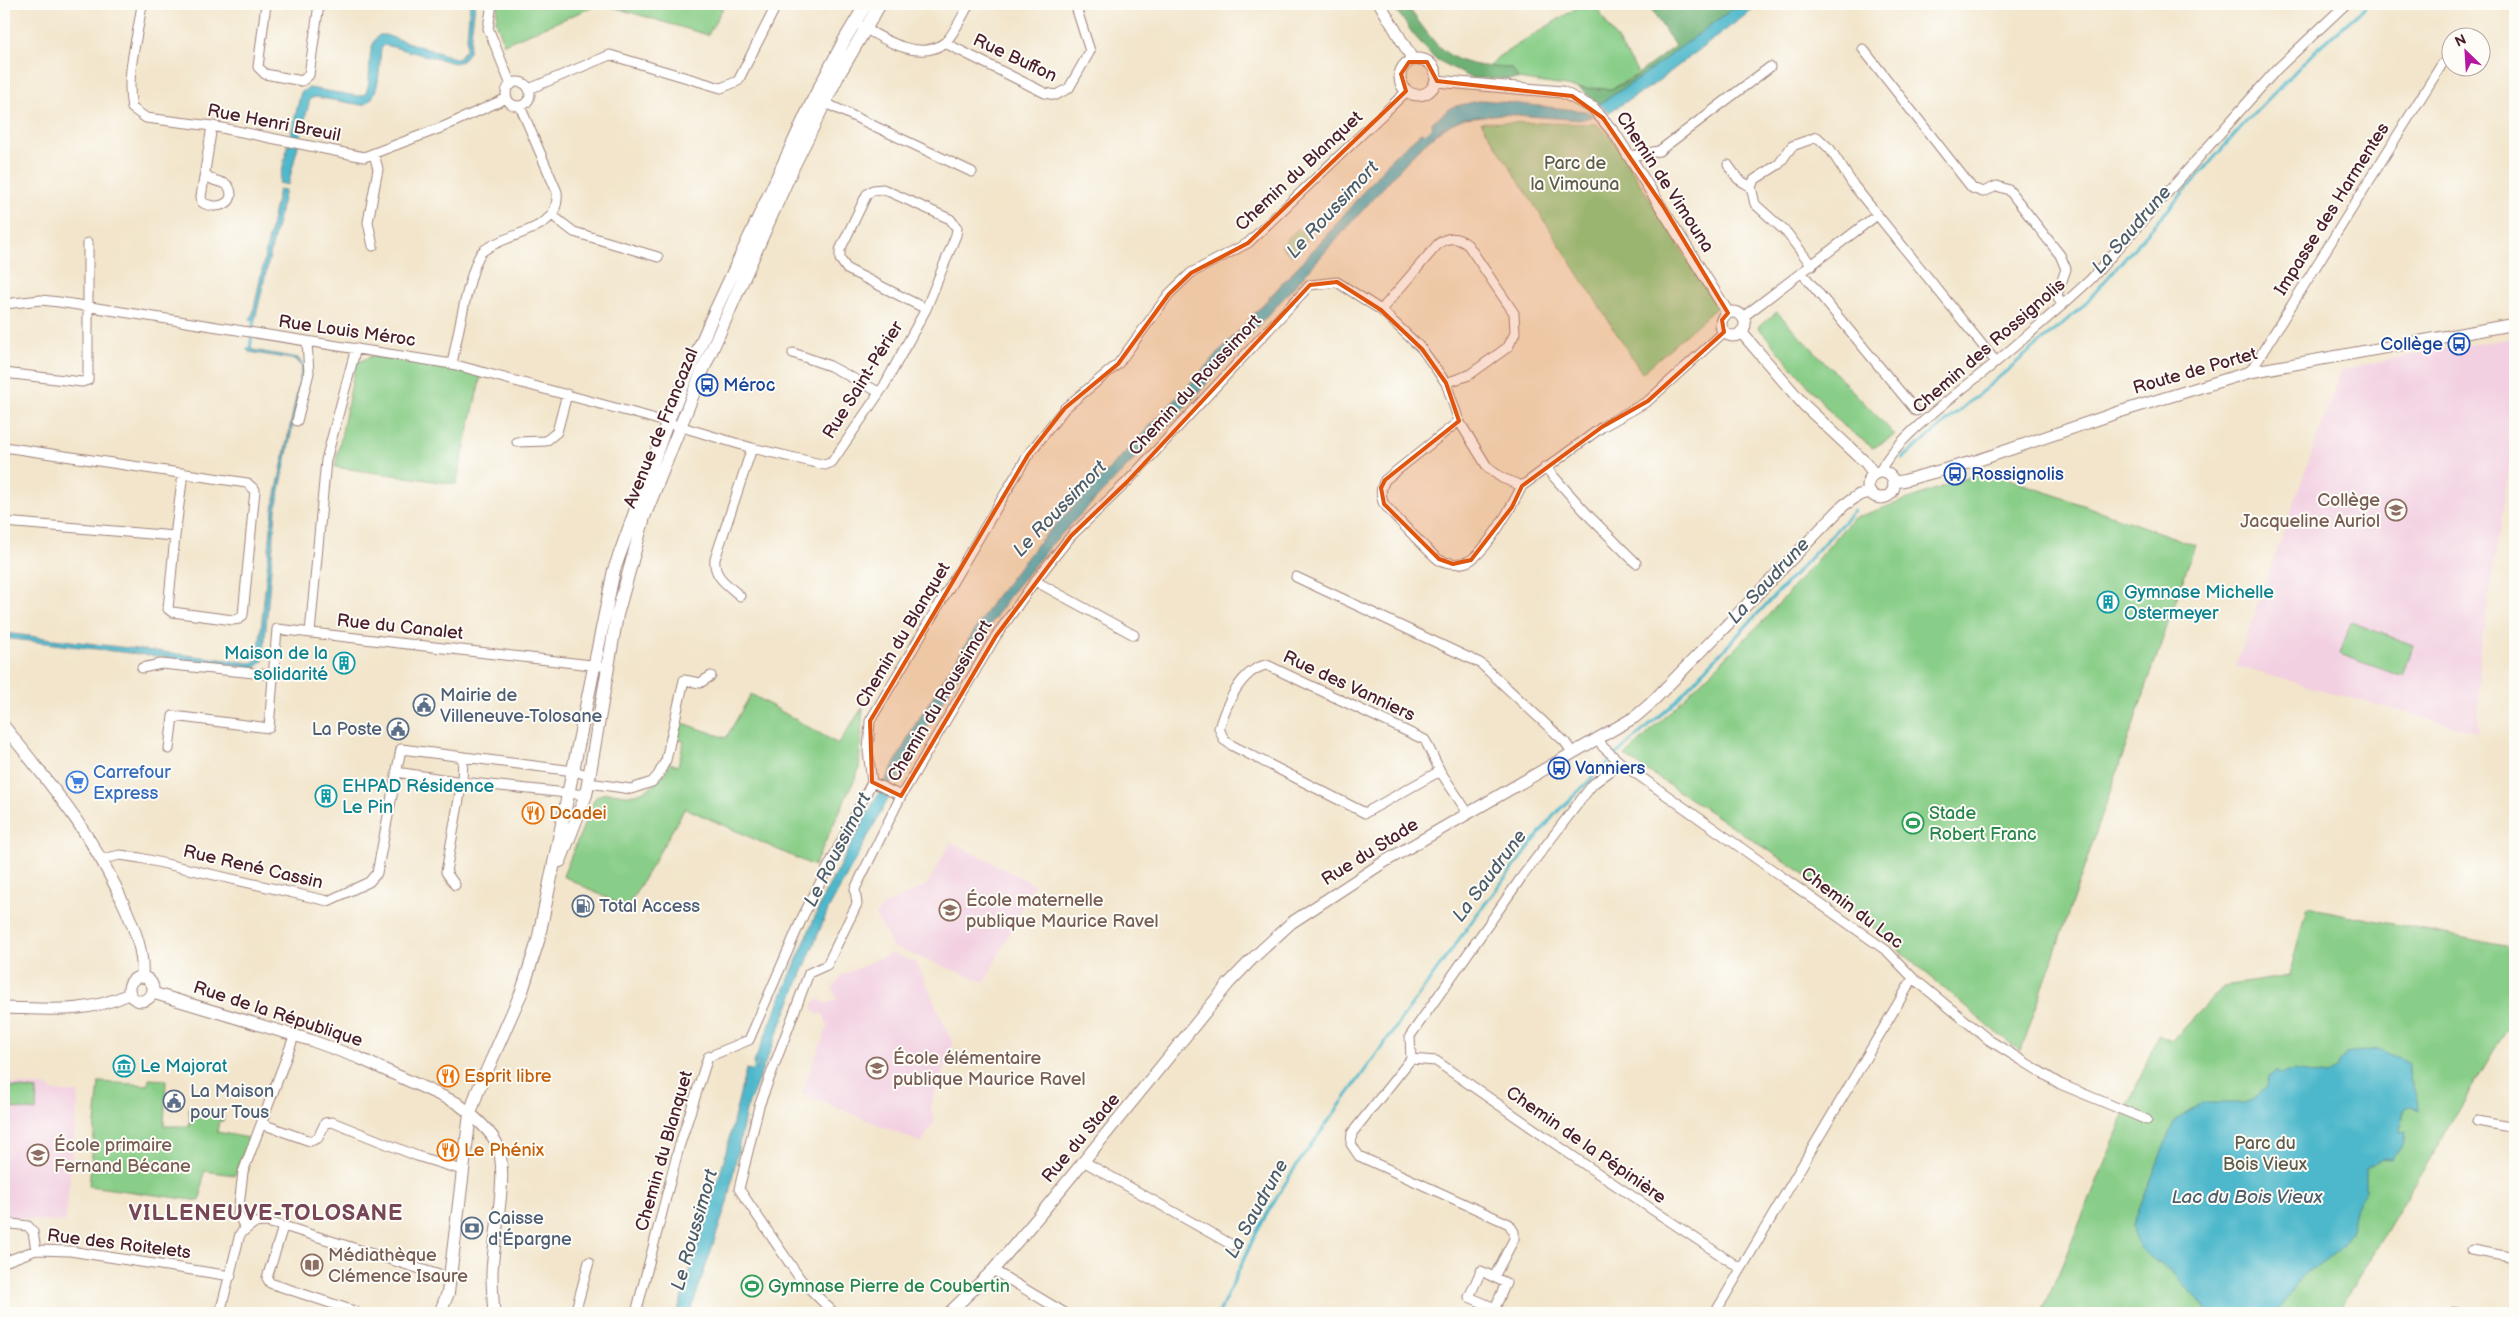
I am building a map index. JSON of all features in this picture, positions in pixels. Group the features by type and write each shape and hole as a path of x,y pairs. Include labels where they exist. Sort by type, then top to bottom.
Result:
{"main road":[{"name":"Avenue de Francazal","path":"547,891 589,784 614,570 667,423 711,320 819,101 860,24 866,4"},
{"name":"Avenue de Francazal","path":"860,24 880,4"},
{"name":"Avenue de Francazal","path":"440,1313 448,1293 470,1114 477,1093 522,991 538,941 547,891 574,771 644,517 702,372 819,101"}],"street":[{"name":"Rue Henri Breuil","path":"142,4 131,68 132,108 146,118 212,126 364,157 443,127 507,98"},
{"path":"266,4 258,67 265,74 302,81 310,75 319,4"},
{"path":"492,4 488,28 511,85"},
{"path":"528,89 610,55 721,88 738,81 777,4"},
{"path":"860,24 900,48 930,48 945,43 969,4"},
{"name":"Rue Buffon","path":"945,43 1045,93 1056,95 1069,88 1090,51 1075,4"},
{"path":"1380,4 1413,60"},
{"name":"Chemin des Rossignolis","path":"1877,473 1889,456 1932,415 2062,306 2090,278 2277,70 2346,4"},
{"path":"1863,49 1972,188 1983,192 1997,186 2010,190 2065,263 2065,276 2058,286 2057,294 2062,306"},
{"path":"1413,60 1422,60 1430,64 1435,72 1436,81 1431,90 1422,95 1407,91 1402,83 1401,74 1406,65 1413,60"},
{"name":"Impasse des Harmentes","path":"2250,372 2442,64"},
{"path":"1630,156 1658,151 1770,67"},
{"name":"Chemin de Vimouna","path":"1436,81 1562,92 1593,108 1603,118 1630,156 1728,313"},
{"path":"520,83 528,89 530,96 527,102 520,106 511,104 507,98 507,89 511,85 520,83"},
{"name":"Chemin du Blanquet","path":"636,1313 679,1147 708,1056 749,1040 803,916 872,782 868,751 870,721 1028,455 1065,408 1118,364 1169,294 1191,273 1248,243 1407,91"},
{"path":"819,101 972,172"},
{"path":"452,364 478,256 493,245 553,216 559,206 557,192 520,106"},
{"path":"205,173 212,126"},
{"path":"1812,266 1788,233 1755,204 1751,187 1754,180 1779,164 1792,146 1816,137 1830,149 1854,186 1996,362"},
{"path":"373,246 368,222 378,169 374,154"},
{"path":"1728,165 1738,179 1751,187"},
{"name":"Rue Saint-Périer","path":"681,426 752,448 825,465 832,462 879,392 926,309 957,228 950,219 883,189 873,190 867,194 840,250 840,259 847,269 926,309"},
{"path":"1743,317 1877,215"},
{"path":"553,216 574,232 658,257"},
{"path":"1446,383 1469,375 1508,347 1515,333 1514,313 1468,245 1457,238 1444,239 1438,244 1381,310 1422,349 1446,383 1459,421 1488,468 1502,478 1522,486"},
{"path":"4,373 82,382 88,380 88,243"},
{"path":"1802,273 1916,411"},
{"name":"Chemin du Roussimort","path":"834,1313 801,1280 739,1189 759,1106 808,973 827,965 857,904 855,890 901,796 996,636 1036,581 1072,536 1127,482 1304,289 1310,285 1337,282 1381,310"},
{"name":"Rue Louis Méroc","path":"4,304 41,300 87,306 241,332 452,364 681,426"},
{"path":"1724,332 1722,320 1728,313 1734,312 1743,317"},
{"path":"1724,332 1730,335 1741,332 1744,326 1743,317"},
{"name":"Route de Portet","path":"1893,482 1979,460 2118,412 2250,372 2515,324"},
{"path":"1459,421 1385,480 1381,494 1384,504 1438,559 1453,564 1471,560 1496,531 1512,507 1522,486 1545,467 1602,427 1648,401 1724,332"},
{"path":"1741,332 1804,405 1866,464 1877,473 1887,474 1893,482 1892,490 1887,496 1879,498 1870,492 1868,482 1877,473"},
{"path":"297,421 309,373 307,342"},
{"path":"310,633 326,460 356,348"},
{"path":"793,353 830,366 879,392"},
{"path":"517,442 546,441 557,432 566,394"},
{"path":"4,447 183,473 247,483 255,490 243,614 239,619 168,610 183,473"},
{"path":"740,596 716,574 714,568 715,559 752,448"},
{"path":"1545,467 1590,517 1636,563"},
{"name":"Rue du Stade","path":"949,1313 993,1270 1083,1160 1143,1092 1217,998 1253,958 1292,923 1384,862 1572,752 1600,742 1635,717 1649,705 1844,505 1870,492"},
{"path":"4,522 175,536"},
{"path":"1296,577 1480,663 1566,742 1572,752"},
{"path":"1036,581 1134,635"},
{"name":"Rue du Canalet","path":"169,749 172,716 269,728 277,629 602,666"},
{"path":"142,668 161,664 274,675"},
{"name":"Rue des Vanniers","path":"1440,771 1365,813 1233,746 1224,740 1218,728 1224,712 1243,680 1257,667 1266,666 1425,740 1440,771 1468,813"},
{"path":"396,772 462,782 569,794 589,784 631,789 652,782 658,776 666,760 684,680 700,683 711,676"},
{"path":"4,726 73,812 103,859 139,941 142,977"},
{"name":"Chemin du Lac","path":"1600,742 1619,761 1887,951 1914,978 1989,1040 2060,1084 2147,1120"},
{"name":"Rue René Cassin","path":"103,859 120,854 328,901 370,882 377,873 401,749 463,758"},
{"path":"455,885 446,872 462,782 463,758 574,771 589,784"},
{"path":"1494,1277 1514,1239 1514,1232 1509,1224 1359,1156 1351,1144 1352,1133 1410,1059 1410,1036 1515,886 1593,784 1619,761"},
{"path":"872,782 901,796"},
{"path":"129,994 135,1000 143,1002 148,999 153,992 152,984 142,977"},
{"path":"129,994 131,982 142,977"},
{"path":"1716,1313 1740,1268 1914,978"},
{"name":"Rue de la République","path":"153,992 295,1034 359,1058 457,1103 487,1129 499,1151 500,1189 492,1274 494,1313"},
{"path":"4,1008 86,1008 112,1002 129,994"},
{"path":"245,1228 238,1214 243,1172 295,1034"},
{"name":"Chemin de la Pépinière","path":"1410,1059 1436,1060 1595,1171 1740,1268"},
{"path":"2477,1121 2515,1128"},
{"path":"262,1124 310,1141 318,1138 325,1123 332,1122 417,1156 462,1170"},
{"path":"1083,1160 1232,1246"},
{"path":"220,1313 232,1276 240,1234 245,1228 254,1223 266,1222 449,1278"},
{"path":"4,1223 28,1226 33,1232 36,1250"},
{"path":"283,1227 267,1278 270,1283 354,1311 353,1313"},
{"name":"Rue des Roitelets","path":"4,1262 36,1250 70,1252 232,1276"},
{"path":"2472,1250 2515,1258"},
{"path":"575,1313 589,1262"},
{"path":"993,1270 1065,1313"},
{"path":"1481,1271 1494,1277 1506,1283 1495,1308 1481,1308 1469,1297 1481,1271"}],"highlighted area":[{"path":"1409,62 1427,62 1437,81 1572,96 1603,118 1663,206 1728,313 1722,320 1724,332 1648,401 1602,427 1522,486 1512,507 1471,560 1453,564 1439,559 1384,504 1381,488 1385,480 1459,421 1446,383 1422,349 1381,310 1337,282 1310,285 1127,482 1071,536 996,636 901,796 872,782 870,721 1028,455 1065,408 1118,364 1169,294 1191,273 1248,243 1274,219 1406,91 1401,74"}],"shaded area":[{"name":"Collège Jacqueline Auriol","path":"2515,338 2515,433 2480,652 2478,733 2236,666 2341,370 2429,351"},
{"name":"École maternelle publique Maurice Ravel","path":"951,842 1034,884 985,982 893,947 875,915 886,905 927,885"},
{"name":"École élémentaire publique Maurice Ravel","path":"891,953 917,963 953,1044 930,1106 935,1120 922,1143 801,1093 828,1026 823,1014 817,1014 813,1010 813,1003 819,999 827,1004 837,999 833,989 841,976"},
{"name":"École primaire Fernand Bécane","path":"4,1083 51,1087 51,1091 79,1093 65,1223 4,1216"}],"green space":[{"path":"498,4 600,4 504,44 496,21"},
{"path":"602,4 725,4 708,35"},
{"path":"1392,4 1406,4 1438,46 1448,54 1473,64 1512,68 1518,79 1471,78 1434,58 1413,34"},
{"path":"1583,4 1594,4 1639,74 1611,89 1579,88 1518,79 1512,68 1489,67 1498,57"},
{"path":"1648,4 1739,4 1638,79 1599,104 1579,88 1611,89 1629,81 1675,46"},
{"name":"Parc de la Vimouna","path":"1481,122 1596,124 1611,137 1717,307 1642,373"},
{"path":"1298,228 1309,238 1292,256 1281,246"},
{"path":"1777,312 1895,435 1873,448 1840,423 1758,327"},
{"path":"372,356 481,376 456,484 335,467 356,363"},
{"name":"Stade Robert Franc","path":"1987,471 2195,545 2021,1051 1994,1031 1829,890 1625,756 1767,617 1852,519"},
{"path":"2351,622 2413,645 2403,677 2340,654"},
{"path":"751,694 838,744 863,707 859,770 814,866 685,808 627,908 563,876 595,798 604,793 630,795 643,791 659,780 670,763 678,766 684,741 676,739 680,722 726,738"},
{"name":"Parc du Bois Vieux","path":"2307,907 2515,948 2515,1015 2338,1313 2042,1313 2158,1035 2172,1041 2224,986 2289,976"},
{"path":"149,1079 166,1080 164,1126 190,1126 189,1106 224,1116 223,1121 219,1121 217,1132 249,1138 235,1175 204,1171 200,1201 89,1186 99,1082 148,1085"},
{"path":"4,1086 37,1090 36,1111 4,1107"}],"water":[{"path":"470,4 475,4 469,52 462,61 454,63 385,45 381,49 376,90 368,102 362,105 315,97 310,99 288,185 279,183 301,92 309,88 357,96 365,95 368,88 370,56 374,41 379,35 385,35 458,59 466,49"},
{"path":"1739,4 1760,4 1650,87 1609,112 1599,104 1638,79"},
{"path":"1483,100 1585,111 1594,116 1580,120 1503,114 1464,118 1443,128 1417,150 1189,403 1049,547 1013,591 984,634 906,761 898,780 893,778 889,786 894,788 828,910 746,1111 727,1203 690,1313 677,1313 723,1164 746,1069 756,1071 760,1062 753,1065 824,895 915,725 993,601 1038,543 1174,401 1323,239 1393,157 1422,132 1426,136 1434,129 1431,123 1452,107"},
{"path":"279,189 285,190 255,320 250,320 253,313"},
{"path":"251,347 253,350 298,358 304,367 276,510 263,661 255,668 4,638 4,633 252,663 258,660 273,509 302,368 297,360 249,352 246,349"},
{"name":"Lac du Bois Vieux","path":"2378,1049 2406,1061 2409,1065 2418,1110 2412,1106 2404,1109 2401,1132 2406,1131 2406,1136 2404,1144 2397,1153 2391,1159 2382,1158 2366,1168 2366,1190 2355,1211 2350,1233 2337,1252 2315,1268 2312,1267 2300,1278 2277,1313 2209,1313 2178,1278 2143,1250 2134,1235 2133,1225 2174,1121 2203,1103 2243,1103 2253,1100 2266,1086 2268,1077 2277,1071 2279,1074 2293,1071 2326,1076 2336,1069 2346,1054"}],"waterway":[{"name":"La Saudrune","path":"1902,459 2081,308 2244,124 2317,49 2369,4"},
{"name":"Le Roussimort","path":"1423,137 1435,127"},
{"path":"250,350 254,317"},
{"name":"La Saudrune","path":"1219,1313 1257,1231 1292,1172 1475,917 1554,815 1620,751 1672,705 1854,511"},
{"name":"Le Roussimort","path":"752,1075 758,1060"}],"place":[{"name":"Collège","path":"2459,344"},
{"name":"Méroc","path":"707,385"},
{"name":"Rossignolis","path":"1955,474"},
{"name":"Collège Jacqueline Auriol","path":"2396,510"},
{"name":"Gymnase Michelle Ostermeyer","path":"2108,602"},
{"name":"Maison de la solidarité","path":"344,663"},
{"name":"Mairie de Villeneuve-Tolosane","path":"424,705"},
{"name":"La Poste","path":"398,729"},
{"name":"Vanniers","path":"1559,768"},
{"name":"Carrefour Express","path":"77,782"},
{"name":"EHPAD Résidence Le Pin","path":"326,796"},
{"name":"Dcadei","path":"533,813"},
{"name":"Stade Robert Franc","path":"1913,823"},
{"name":"Total Access","path":"583,906"},
{"name":"École maternelle publique Maurice Ravel","path":"950,910"},
{"name":"Le Majorat","path":"124,1066"},
{"name":"École élémentaire publique Maurice Ravel","path":"877,1068"},
{"name":"Esprit libre","path":"448,1076"},
{"name":"La Maison pour Tous","path":"174,1101"},
{"name":"Le Phénix","path":"448,1150"},
{"name":"École primaire Fernand Bécane","path":"38,1155"},
{"name":"Caisse d'Épargne","path":"472,1228"},
{"name":"Médiathèque Clémence Isaure","path":"312,1265"},
{"name":"Gymnase Pierre de Coubertin","path":"752,1286"}],"district":[{"name":"VILLENEUVE-TOLOSANE","path":"266,1213"}]}
